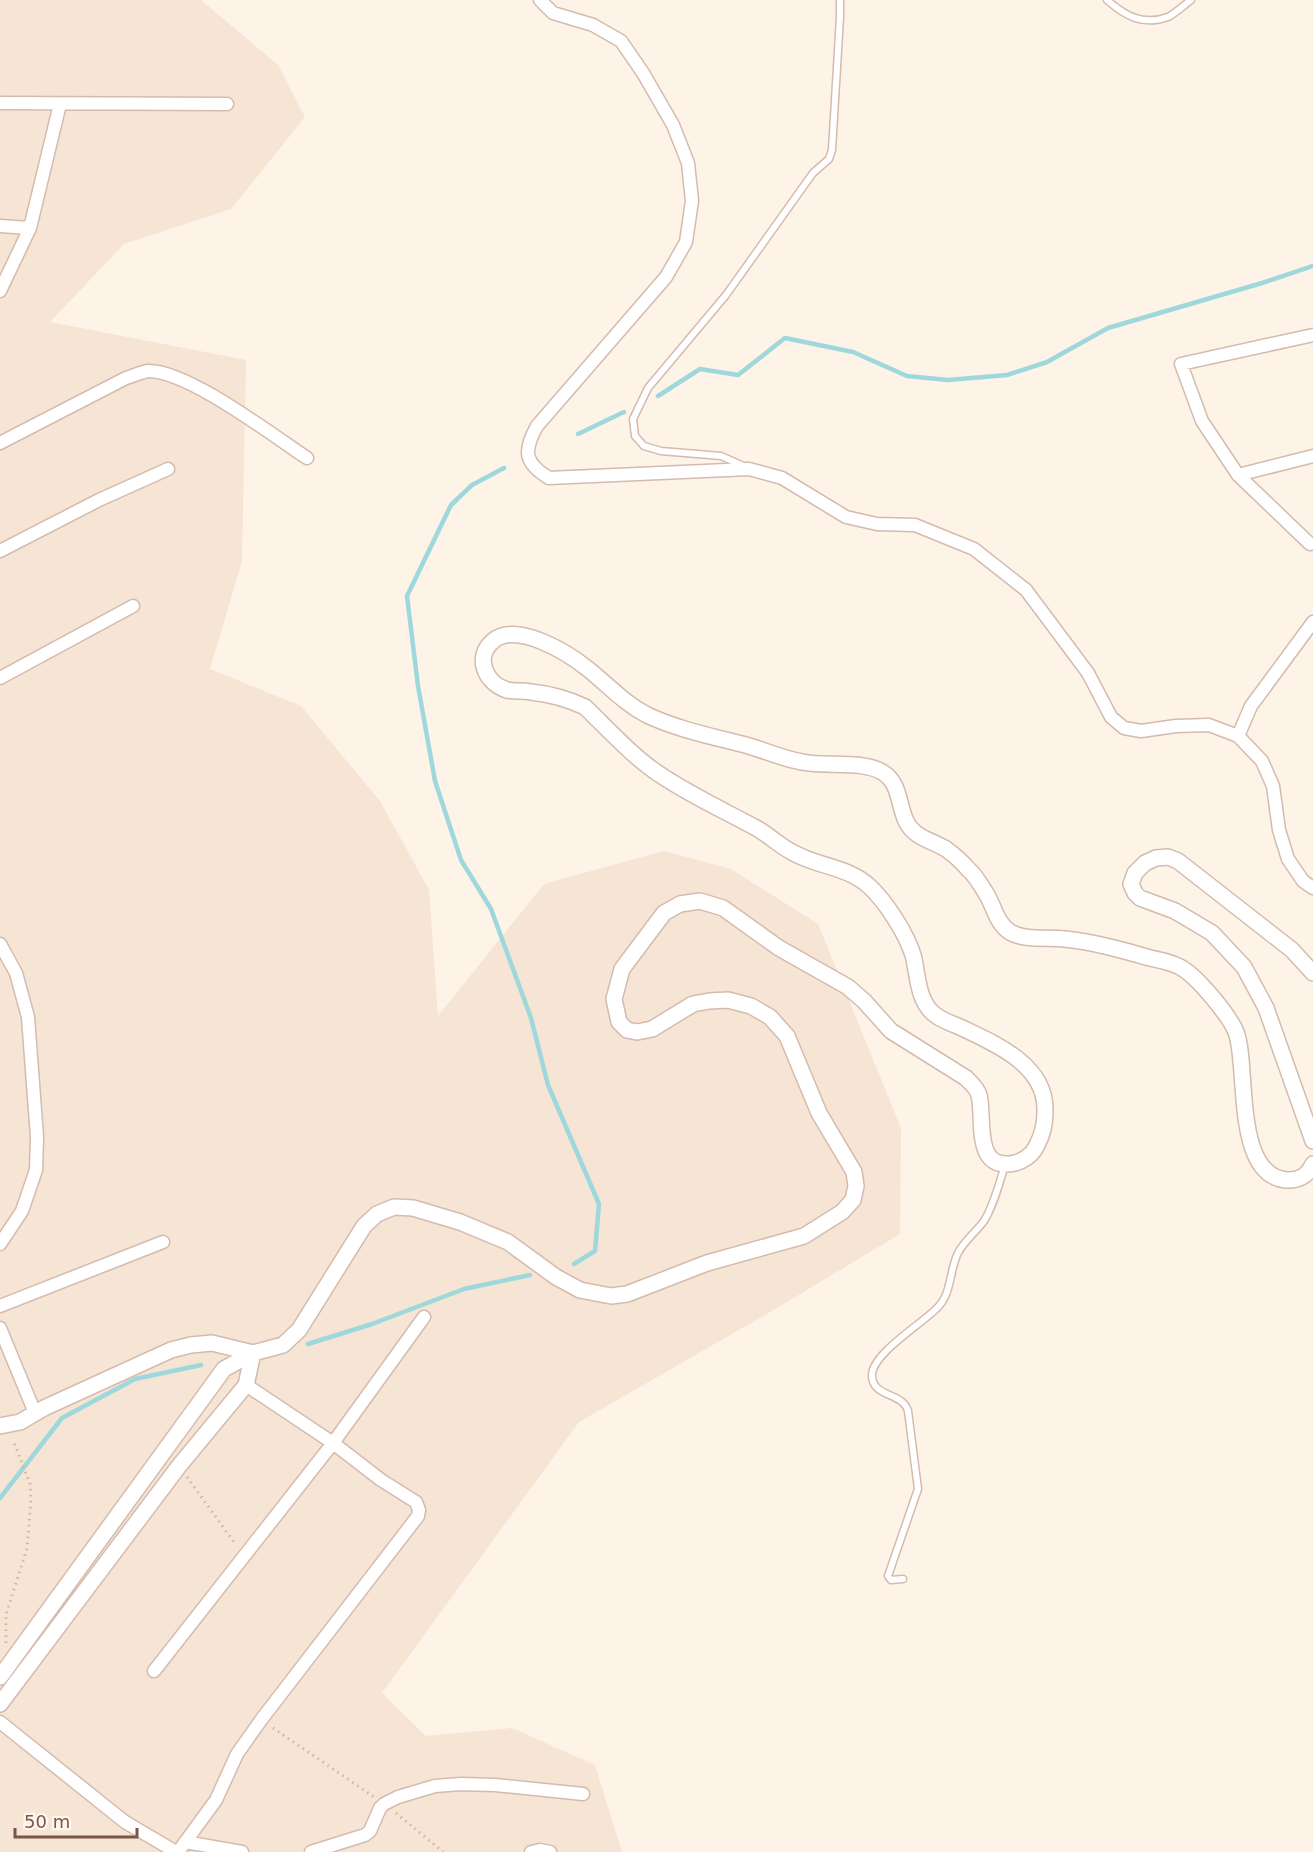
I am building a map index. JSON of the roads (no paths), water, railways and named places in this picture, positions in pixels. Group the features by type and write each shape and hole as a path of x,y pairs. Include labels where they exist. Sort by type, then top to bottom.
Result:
{"street":[{"path":"540,0 553,13 593,25 621,41 643,73 672,125 688,163 692,201 686,243 666,277 537,426 528,442 528,456 533,469 549,477 749,469 782,478 846,518 877,524 915,525 975,549 1026,590 1088,673 1111,717 1124,728 1141,731 1176,726 1209,725 1238,736 1262,761 1273,786 1279,830 1288,860 1303,881 1313,888"},
{"path":"0,103 227,104"},
{"path":"0,291 30,228 60,104"},
{"path":"0,226 30,228"},
{"path":"1310,544 1238,475 1202,421 1181,364 1313,335"},
{"path":"0,443 126,378 147,371 171,374 207,392 307,458"},
{"path":"1238,475 1313,456"},
{"path":"0,550 99,500 168,469"},
{"path":"0,678 133,606"},
{"path":"1238,736 1251,706 1313,622"},
{"path":"5,1671 224,1369 253,1353 283,1345 292,1338 364,1226 377,1214 394,1208 414,1208 460,1222 508,1242 556,1277 580,1290 611,1296 627,1294 707,1263 804,1236 842,1212 853,1200 856,1186 854,1172 819,1113 787,1036 770,1017 751,1006 728,1000 693,1004 652,1029 637,1032 627,1030 619,1022 614,999 622,969 664,913 680,904 700,901 723,908 779,948 848,987 891,1031 966,1077 975,1086 979,1096 981,1131 985,1147 993,1160 1005,1165 1018,1162 1033,1153 1044,1133 1045,1106 1037,1080 1021,1061 1005,1050 934,1015 921,992 908,944 888,907 868,885 848,871 823,865 792,853 761,831 658,774 585,707 570,700 530,691 507,690 495,684 486,675 483,663 485,652 492,642 503,635 516,634 552,646 588,669 627,703 649,716 692,731 800,762 820,765 854,765 884,772 893,782 905,819 912,831 945,849 970,870 987,894 1002,925 1010,932 1023,936 1062,938 1092,943 1178,966 1194,977 1232,1023 1238,1038 1244,1116 1254,1152 1270,1174 1284,1179 1293,1180 1302,1177 1311,1170 1313,1164"},
{"path":"1313,973 1292,950 1178,861 1168,857 1156,858 1145,863 1135,873 1131,884 1140,898 1175,911 1212,933 1244,968 1266,1008 1313,1141"},
{"path":"0,944 16,974 28,1017 37,1137 36,1170 22,1211 0,1244"},
{"path":"0,1306 163,1242"},
{"path":"154,1671 333,1443 424,1317"},
{"path":"0,1328 35,1413"},
{"path":"3,1425 20,1422 35,1413 181,1347 212,1343 253,1353"},
{"path":"0,1704 179,1466 246,1384 253,1353"},
{"path":"180,1849 216,1800 237,1754 418,1516 419,1510 416,1502 381,1480 333,1443 246,1384"},
{"path":"0,1722 125,1822 180,1849 242,1852"},
{"path":"311,1852 365,1835 370,1831 384,1804 398,1797 435,1786 461,1784 583,1794"},
{"path":"531,1852 540,1850 550,1852"}],"lane":[{"path":"749,469 721,456 661,451 644,446 635,436 633,419 648,388 726,295 813,173 829,159 832,150 840,0"},
{"path":"1107,0 1123,14 1147,21 1169,16 1191,0"},
{"path":"903,1579 891,1580 888,1576 918,1489 910,1423 906,1405 901,1400 875,1387 871,1372 874,1364 883,1354 943,1302 959,1250 989,1213 1005,1165"}],"waterway":[{"path":"658,396 700,369 738,375 785,338 853,352 907,376 948,380 1007,375 1047,362 1108,328 1313,266"},
{"path":"578,434 624,412"},
{"path":"504,468 472,485 451,505 407,596 418,686 435,781 461,860 491,909 531,1018 548,1085 599,1204 595,1251 574,1264"},
{"path":"308,1344 372,1324 464,1289 530,1275"},
{"path":"0,1498 62,1418 135,1379 201,1365"}]}
